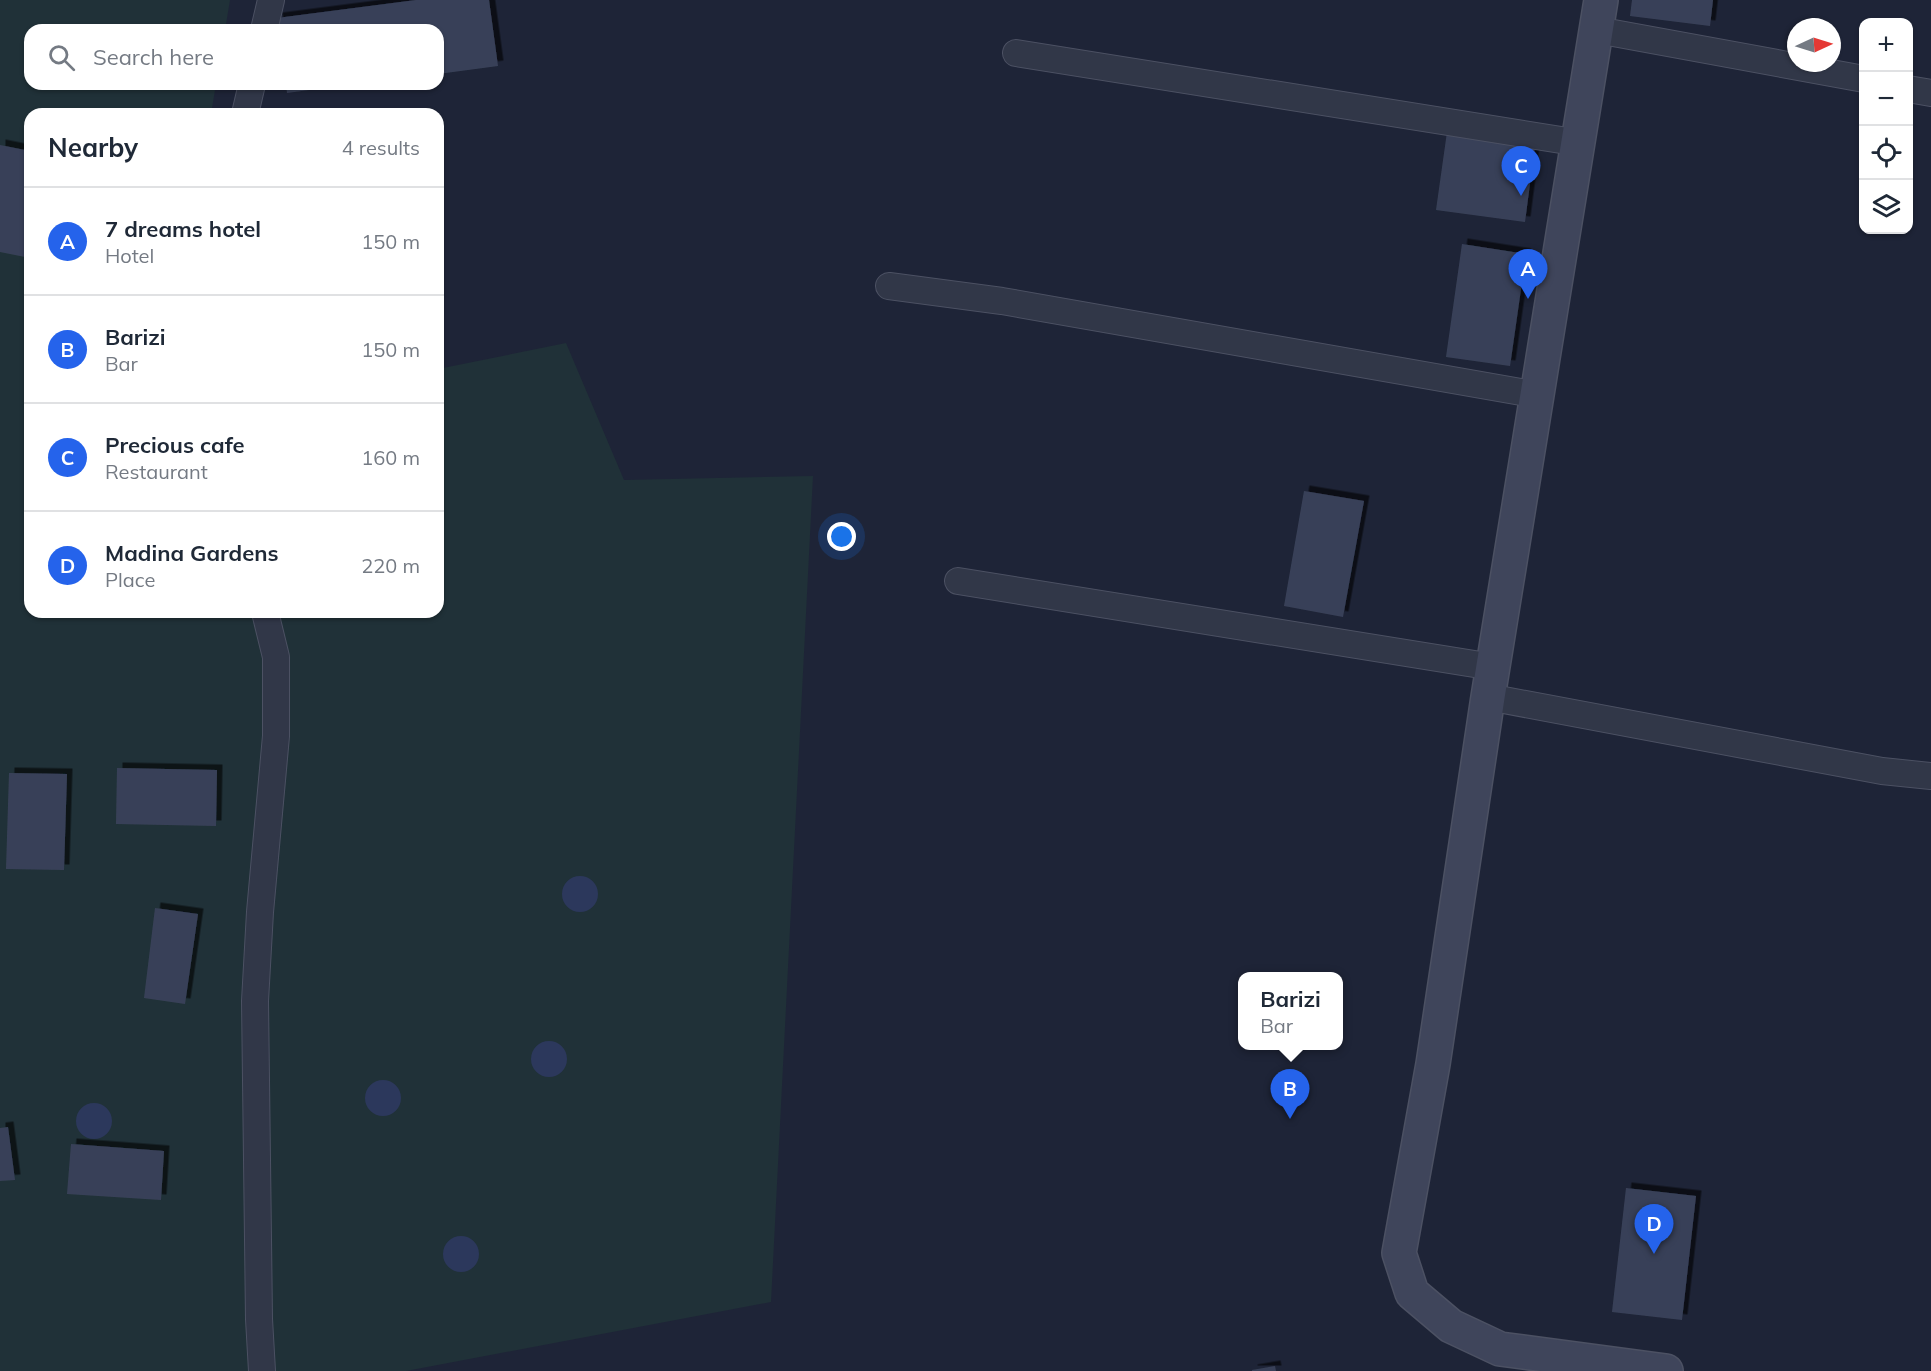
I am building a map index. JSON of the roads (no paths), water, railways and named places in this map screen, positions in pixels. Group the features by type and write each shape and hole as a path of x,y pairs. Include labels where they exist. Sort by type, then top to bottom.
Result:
{"street":[{"path":"265,24 271,0"},
{"path":"1666,1371 1500,1348 1451,1326 1412,1293 1400,1253 1449,962 1491,682 1599,15 1859,78"},
{"path":"1016,53 1580,142"},
{"path":"246,108 251,90"},
{"path":"1913,90 1931,93"},
{"path":"889,286 1002,301 1538,395"},
{"path":"958,581 1491,682 1882,771 1931,776"},
{"path":"262,1371 259,1319 255,1001 260,912 276,736 276,657 266,618"}],"water":[{"path":"580,876 593,881 598,894 593,907 580,912 567,907 562,894 567,881"},
{"path":"549,1041 562,1046 567,1059 562,1072 549,1077 536,1072 531,1059 536,1046"},
{"path":"383,1080 396,1085 401,1098 396,1111 383,1116 370,1111 365,1098 370,1085"},
{"path":"94,1103 107,1108 112,1121 107,1134 94,1139 81,1134 76,1121 81,1108"},
{"path":"461,1236 474,1241 479,1254 474,1267 461,1272 448,1267 443,1254 448,1241"}],"place":[{"name":"Precious cafe","path":"1521,196"},
{"name":"7 dreams hotel","path":"1528,299"},
{"name":"Barizi","path":"1290,1119"},
{"name":"Madina Gardens","path":"1654,1254"}]}
